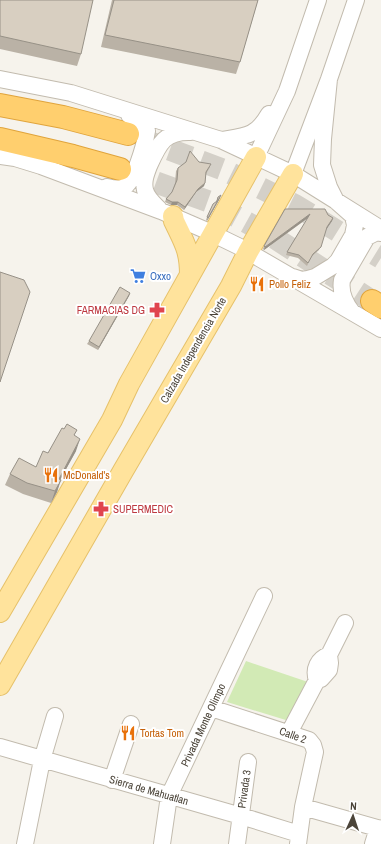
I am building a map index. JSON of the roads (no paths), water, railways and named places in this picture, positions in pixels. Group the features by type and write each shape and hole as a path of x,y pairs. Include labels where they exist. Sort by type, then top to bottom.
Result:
{"highway":[{"path":"0,106 63,116 128,134"},
{"path":"0,139 73,156 120,169"}],"main road":[{"path":"0,612 112,420 129,384 256,156"},
{"name":"Calzada Independencia Norte","path":"0,685 231,286 248,252 293,174"},
{"path":"167,214 174,221 188,250 190,275"}],"street":[{"path":"256,156 287,91 318,0"},
{"name":"Calzada Independencia Norte","path":"293,174 329,79 356,0"},
{"path":"0,79 71,93 221,140 293,174 381,229"},
{"path":"289,276 302,280 315,277 333,266 338,261 353,235 353,216 336,201 329,187 322,165 329,79"},
{"path":"221,140 250,135 256,131 265,121 268,114 283,99 287,91"},
{"path":"87,184 123,188 128,185 142,156 147,131 141,122 117,108"},
{"path":"167,214 150,200 145,189 145,176 157,148 166,138 181,132 198,132"},
{"path":"0,156 41,166 167,214 248,252 381,329"},
{"path":"352,312 346,305 342,296 342,280 367,237 377,232 381,233"},
{"name":"Privada Monte Olimpo","path":"162,844 169,796 236,654 244,650 248,643 250,636 248,629 264,596"},
{"path":"289,733 317,680 322,679 329,670 329,655 345,623"},
{"name":"Calle 2","path":"211,708 309,740 313,745 315,752 303,807 298,839"},
{"path":"25,844 42,760 55,716"},
{"path":"112,780 131,724"},
{"name":"Sierra de Mahuatlan","path":"0,747 241,816 298,839"},
{"name":"Privada 3","path":"237,844 248,762"},
{"path":"303,807 379,828 372,844"}],"tunnel":[{"path":"139,138 224,170 295,205 381,258"},
{"path":"125,171 210,202 273,237 372,301"}],"place":[{"name":"Oxxo","path":"138,276"},
{"name":"Pollo Feliz","path":"257,284"},
{"name":"FARMACIAS DG","path":"157,310"},
{"name":"McDonald's","path":"51,475"},
{"name":"SUPERMEDIC","path":"101,509"},
{"name":"Tortas Tom","path":"128,733"}]}
